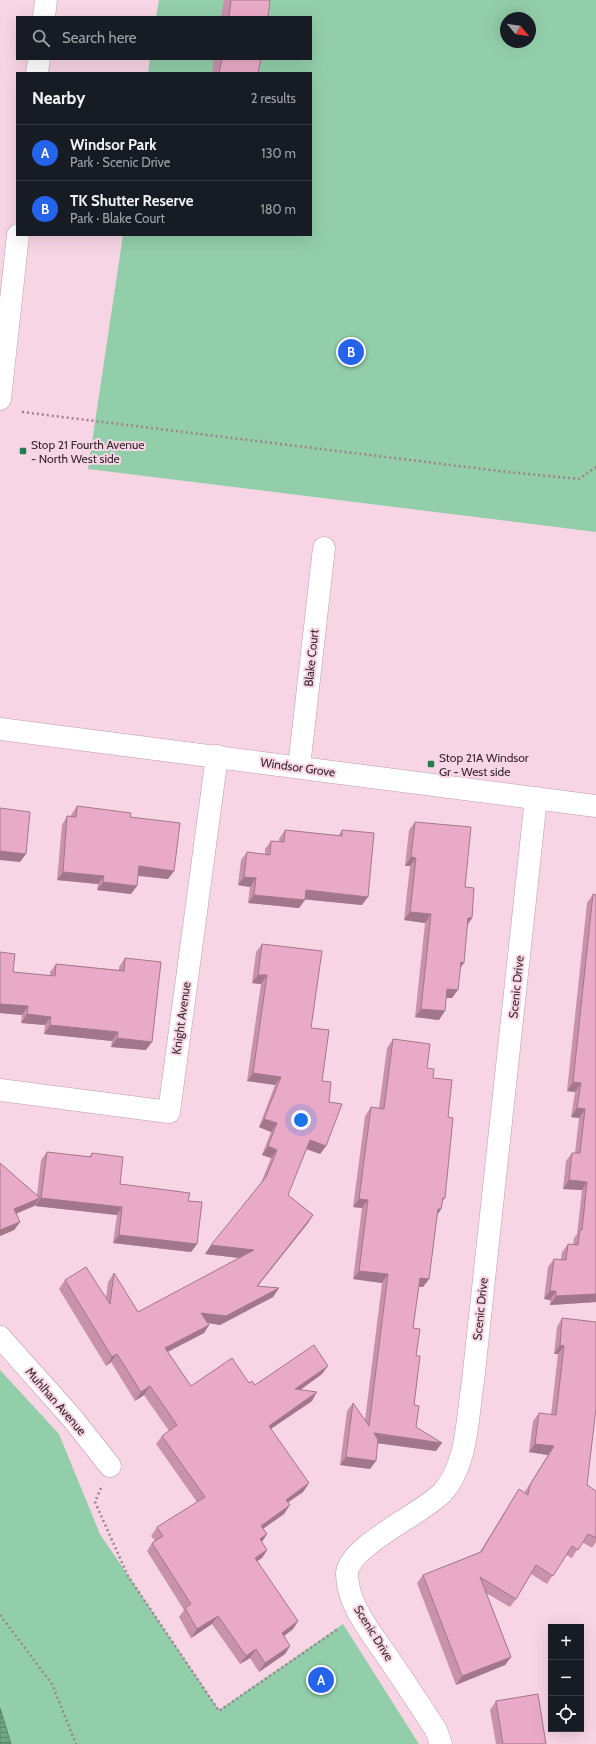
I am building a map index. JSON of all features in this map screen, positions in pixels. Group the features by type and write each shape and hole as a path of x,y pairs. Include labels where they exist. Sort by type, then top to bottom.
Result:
{"street":[{"path":"44,16 46,0"},
{"path":"38,72 39,60"},
{"path":"8,405 12,241"},
{"name":"Blake Court","path":"299,767 324,548"},
{"name":"Windsor Grove","path":"0,729 596,806"},
{"name":"Knight Avenue","path":"0,1090 169,1112 217,756"},
{"name":"Scenic Drive","path":"441,1744 436,1730 360,1615 350,1590 347,1572 352,1559 372,1542 442,1493 457,1470 462,1449 473,1373 536,798"},
{"name":"Muhlhan Avenue","path":"0,1337 72,1418 110,1466"}],"path":[{"path":"8,405 507,472 579,479 596,467"},
{"path":"110,1466 95,1502 128,1576 219,1711 360,1615"},
{"path":"0,1615 52,1684 76,1744"}],"shaded area":[{"path":"159,0 596,0 596,532 88,469 123,236 312,236 312,72 148,72 150,60 312,60 312,16 156,16"},
{"path":"0,1370 59,1434 100,1534 219,1710 343,1624 419,1744 0,1744"},
{"path":"0,1708 11,1744 0,1744"}],"building":[{"path":"231,0 270,0 268,16 229,16"},
{"path":"222,60 261,60 258,72 219,72"},
{"path":"77,806 131,813 130,817 180,823 174,871 139,866 137,886 103,882 104,876 63,872 67,816 76,817"},
{"path":"0,808 30,812 26,854 0,851"},
{"path":"415,822 471,827 465,887 474,888 472,918 468,918 464,963 461,962 458,990 447,989 445,1011 421,1009 431,914 410,912 416,858 411,857"},
{"path":"285,830 342,836 342,830 374,833 368,897 306,890 305,900 254,895 256,878 244,877 247,852 270,855 271,841 284,842"},
{"path":"593,894 596,895 596,1294 556,1296 556,1291 550,1291 554,1259 566,1260 568,1244 578,1245 580,1229 582,1230 587,1182 569,1180 572,1153 580,1153 585,1109 577,1108 581,1083 573,1082"},
{"path":"262,944 322,951 311,1028 329,1030 322,1081 331,1082 329,1102 342,1104 326,1146 310,1140 288,1195 313,1215 257,1286 279,1288 226,1316 201,1313 209,1325 165,1348 191,1386 232,1358 249,1383 252,1381 255,1385 314,1345 328,1366 295,1389 317,1392 269,1426 309,1483 286,1500 290,1505 261,1526 267,1534 260,1539 267,1550 255,1558 298,1621 282,1633 290,1646 265,1663 256,1649 246,1656 218,1616 197,1629 185,1608 191,1604 152,1543 163,1536 157,1527 205,1497 162,1436 177,1425 150,1386 141,1392 117,1354 112,1357 65,1280 86,1267 110,1304 114,1273 138,1312 254,1250 211,1245 266,1177 277,1150 268,1146 277,1123 264,1119 281,1077 253,1073 267,975 258,975"},
{"path":"0,952 15,954 13,972 55,976 56,964 124,971 125,958 161,962 152,1042 117,1038 118,1032 50,1025 51,1017 27,1014 28,1006 0,1004"},
{"path":"393,1039 430,1044 427,1068 434,1069 433,1078 452,1080 448,1117 453,1118 445,1198 443,1198 441,1209 438,1209 429,1279 420,1278 413,1328 420,1329 416,1356 420,1356 414,1405 419,1406 416,1427 442,1443 374,1433 378,1440 376,1461 346,1457 353,1403 369,1426 388,1274 359,1271 368,1200 359,1199 371,1107 384,1109"},
{"path":"47,1152 91,1157 92,1153 123,1157 120,1184 190,1193 188,1201 202,1202 197,1244 119,1235 122,1207 41,1198"},
{"path":"0,1163 40,1198 14,1209 20,1222 0,1230"},
{"path":"562,1318 596,1322 596,1408 587,1485 596,1491 596,1538 588,1534 578,1550 572,1546 553,1576 536,1565 516,1599 480,1577 511,1657 462,1676 423,1575 481,1552 519,1489 528,1495 530,1485 554,1446 535,1444 539,1413 556,1415 564,1346 560,1345"},
{"path":"538,1694 546,1744 503,1744 496,1701"}],"place":[{"name":"TK Shutter Reserve","path":"351,352"},
{"name":"Stop 21 Fourth Avenue - North West side","path":"23,451"},
{"name":"Stop 21A Windsor Gr - West side","path":"431,764"},
{"name":"Windsor Park","path":"321,1680"}]}
